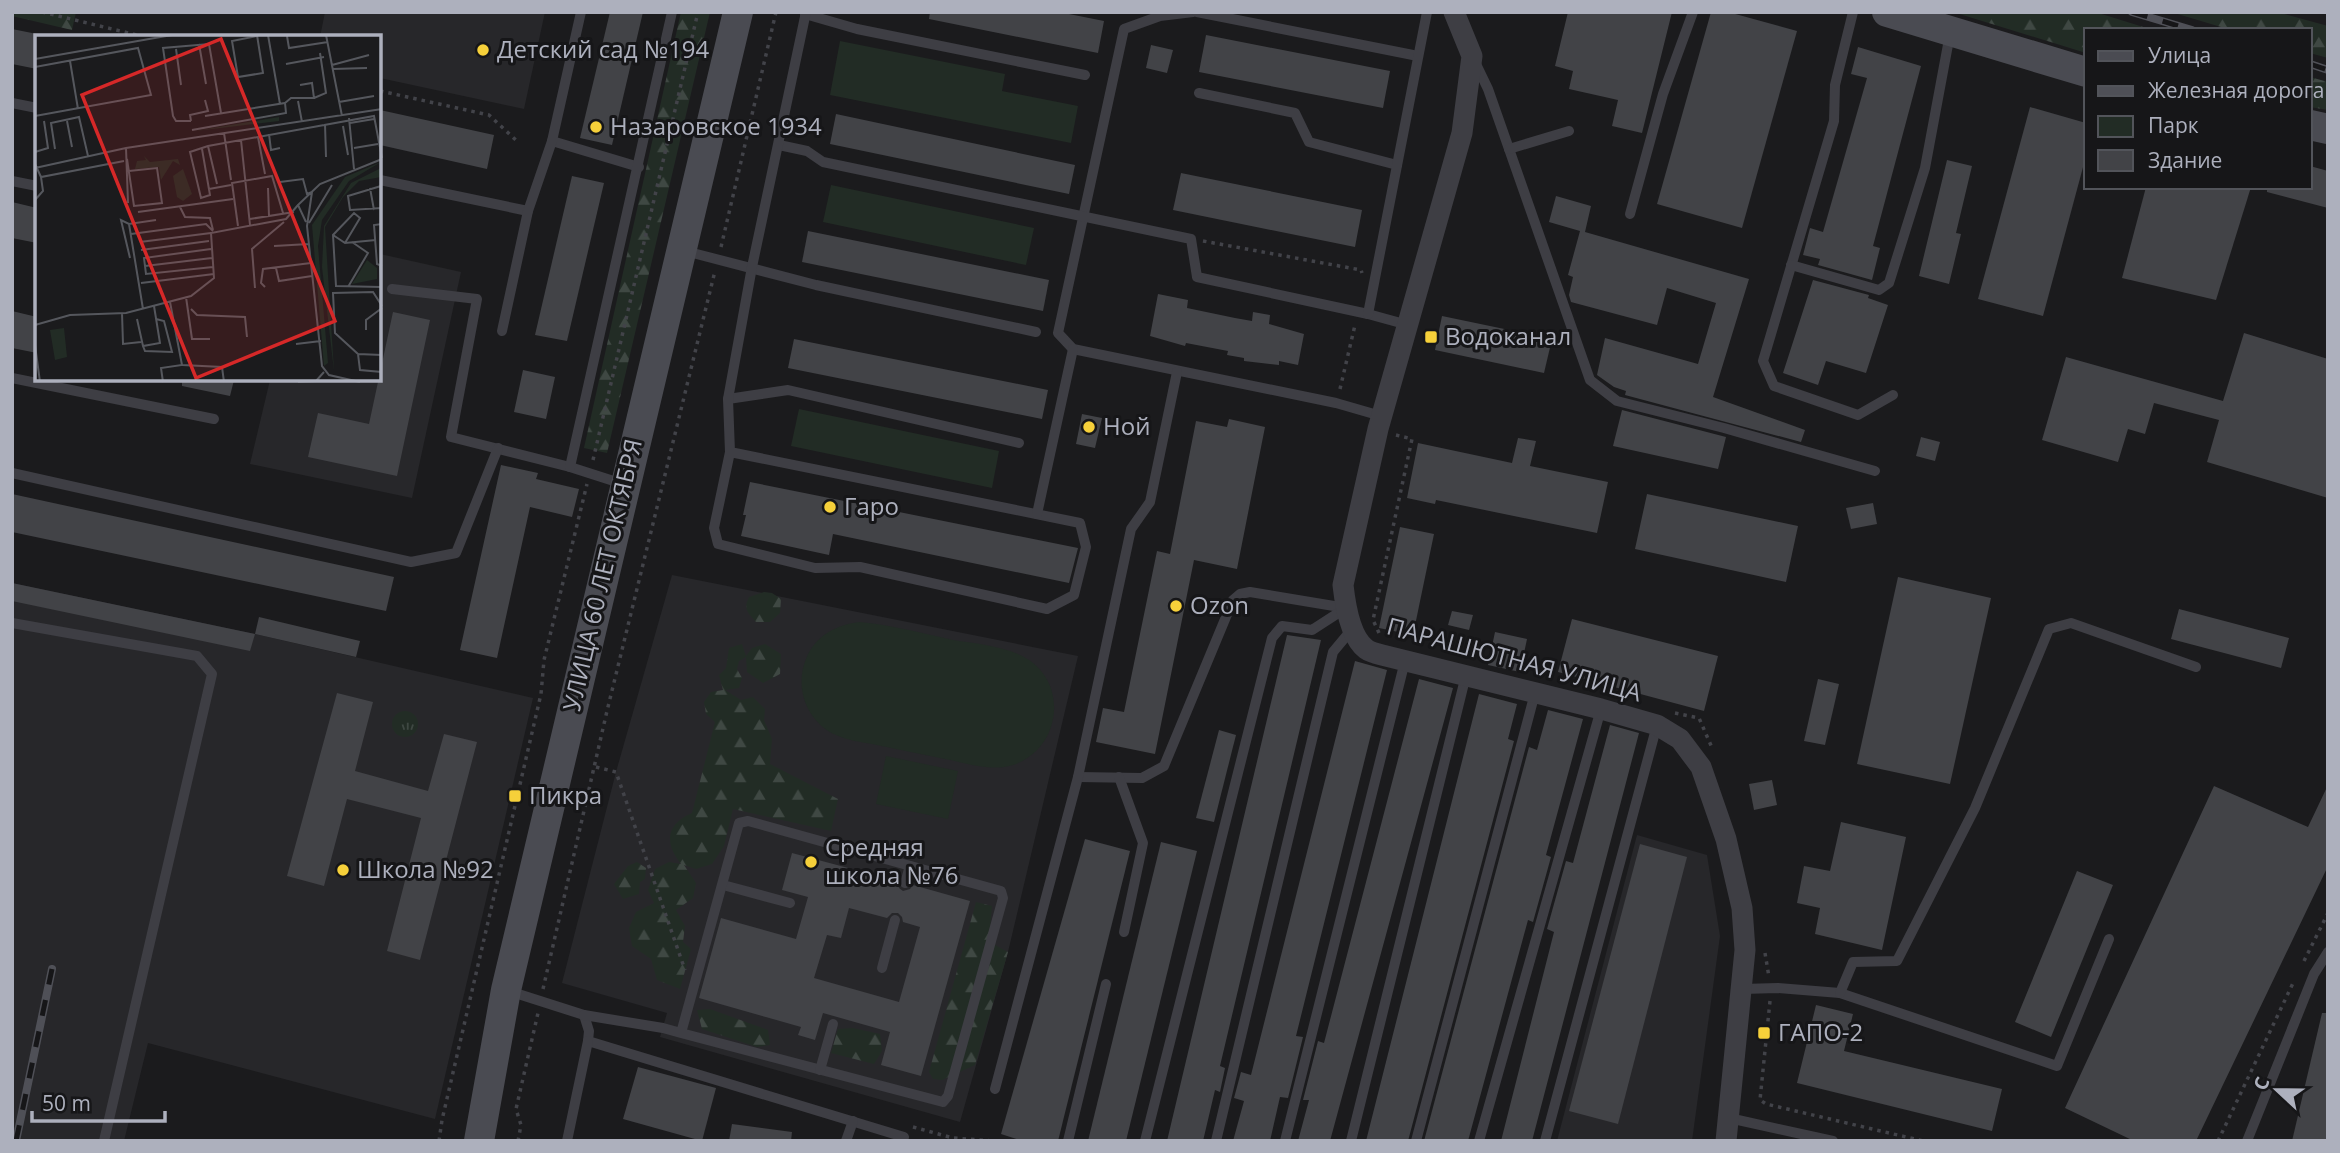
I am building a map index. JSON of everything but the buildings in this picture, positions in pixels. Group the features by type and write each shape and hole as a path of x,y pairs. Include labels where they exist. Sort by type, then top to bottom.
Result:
{"main road":[{"name":"УЛИЦА 60 ЛЕТ ОКТЯБРЯ","path":"479,1141 506,990 738,12"},
{"path":"1887,12 2084,71"}],"street":[{"name":"ПАРАШЮТНАЯ УЛИЦА","path":"1454,12 1472,56 1462,133 1381,415 1357,513 1343,585 1346,608 1353,628 1366,649 1657,725 1679,738 1700,766 1726,839 1742,908 1745,950 1726,1141"}],"lane":[{"path":"502,331 528,211 552,141 581,12"},
{"path":"570,467 673,12"},
{"path":"1381,415 1336,403 1073,349 1058,334 1124,29 1160,16 1195,12 1418,56"},
{"path":"1363,313 1397,165 1427,12"},
{"path":"1630,214 1663,94 1693,12"},
{"path":"1853,12 1835,85 1834,121 1763,361 1774,386 1858,415 1893,395"},
{"path":"730,452 1080,523 1086,547 1074,595 1047,609 860,567 815,568 718,544 714,528 730,452 728,399 752,267 806,13 857,29 1085,75"},
{"path":"1791,265 1879,290 1889,283 1925,168 1951,32"},
{"path":"1472,56 1488,89 1590,380 1617,401 1875,471"},
{"path":"1199,93 1295,113 1309,142 1397,165"},
{"path":"12,103 35,108"},
{"path":"1509,149 1569,131"},
{"path":"552,141 639,167"},
{"path":"779,145 807,151 823,162 1191,239 1197,277 1363,313 1408,326"},
{"path":"382,180 528,211"},
{"path":"12,181 35,186"},
{"path":"681,250 816,285 1037,332"},
{"path":"391,289 477,299 451,438 570,467 625,484"},
{"path":"1037,514 1073,349"},
{"path":"995,1089 1079,777 1131,529 1150,502 1177,372"},
{"path":"12,378 214,419"},
{"path":"728,399 788,390 1019,443"},
{"path":"12,473 411,562 456,554 498,448"},
{"path":"1079,777 1142,778 1164,766 1234,600 1240,594 1250,592 1346,608"},
{"path":"1144,1141 1272,638 1282,626 1312,630 1346,608"},
{"path":"1840,993 1853,962 1897,961 1975,808 2049,629 2071,623 2196,667"},
{"path":"12,624 197,656 212,674 104,1141"},
{"path":"1216,1141 1333,652 1353,628"},
{"path":"1286,1141 1405,661"},
{"path":"1351,1141 1466,675"},
{"path":"1416,1141 1535,693"},
{"path":"1479,1141 1601,709"},
{"path":"1545,1141 1657,725"},
{"path":"1119,777 1143,843 1124,932"},
{"path":"506,990 584,1015 663,1028 681,1033 820,1070 943,1102 948,1096 1003,898 1001,891 748,821 739,823 681,1033"},
{"path":"905,883 910,866"},
{"path":"723,885 790,903"},
{"path":"883,968 895,920"},
{"path":"1742,989 1778,988 1840,993 2057,1066 2109,939"},
{"path":"2247,1141 2315,974 2328,953"},
{"path":"1068,1141 1106,985"},
{"path":"567,1141 588,1041 589,1031 584,1015"},
{"path":"820,1070 833,1024"},
{"path":"588,1041 904,1137"},
{"path":"1729,1118 1833,1141"},
{"path":"846,1141 853,1121"}],"path":[{"path":"42,12 137,35"},
{"path":"439,1141 541,694 544,660 698,12"},
{"path":"518,1141 521,1125 516,1109 776,12"},
{"path":"382,91 489,115 519,143"},
{"path":"1191,239 1361,270 1363,278"},
{"path":"1336,403 1363,313"},
{"path":"596,766 615,772 692,992"},
{"path":"2300,969 2328,913"},
{"path":"2218,1141 2294,981"}],"shaded area":[{"name":"Детский сад №194","path":"325,12 545,12 524,109 382,78 382,35 320,35"},
{"path":"382,254 461,272 412,498 250,464 270,382 382,382"},
{"name":"Средняя школа №76","path":"672,575 1078,656 1008,952 960,1122 660,1037 667,1013 562,983 616,772"},
{"path":"12,583 255,634 533,698 435,1119 148,1043 124,1141 12,1141"},
{"path":"1637,835 1707,855 1720,936 1692,1141 1557,1141"}],"green space":[{"path":"12,12 76,12 72,30 12,16"},
{"path":"681,12 710,12 607,453 584,448"},
{"path":"1953,12 2095,12 2147,28 2084,28 2084,52"},
{"path":"2171,12 2277,12 2328,26 2328,58 2312,54 2312,28 2224,28"},
{"path":"840,41 1005,74 1002,91 1078,106 1071,143 830,95"},
{"path":"2312,78 2328,82 2328,110 2312,107"},
{"path":"831,185 1034,228 1026,265 823,222"},
{"path":"799,409 999,451 992,488 791,446"},
{"path":"764,592 772,593 781,599 780,613 770,622 756,622 747,611 747,601 749,597"},
{"path":"859,622 992,646 1021,655 1042,672 1050,686 1054,702 1049,733 1040,747 1028,758 1005,767 987,767 854,741 826,729 817,722 806,703 802,681 806,659 815,644 827,633"},
{"path":"742,644 746,656 752,648 765,644 781,654 780,674 763,683 747,672 746,657 739,661 737,669 742,678 739,688 725,690 741,700 753,697 765,709 764,720 772,739 770,764 838,799 831,831 733,809 724,846 712,864 696,869 684,865 696,883 693,898 676,910 685,926 683,942 691,949 680,989 657,980 651,959 632,946 629,928 636,912 654,903 648,890 655,869 669,862 681,864 672,849 670,835 683,817 692,813 715,722 706,714 704,702 711,692 723,690 719,675 726,668 729,648"},
{"path":"405,711 414,715 418,724 414,733 405,737 396,733 392,724 396,715"},
{"path":"886,756 958,771 948,819 876,804"},
{"path":"637,862 646,868 645,879 640,882 639,894 623,899 614,884 628,866"},
{"path":"976,902 992,906 990,929 995,945 1008,952 975,1065 942,1080 933,1079 929,1072"},
{"path":"710,1009 768,1030 770,1045 757,1047 702,1029 697,1010"},
{"path":"853,1028 880,1034 882,1051 874,1064 831,1053 838,1029"}],"railway":[{"path":"2132,12 2185,28"},
{"path":"2312,65 2328,70"},
{"path":"16,1141 52,969"}],"place":[{"name":"Детский сад №194","path":"483,50"},
{"name":"Назаровское 1934","path":"596,127"},
{"name":"Водоканал","path":"1431,337"},
{"name":"Ной","path":"1089,427"},
{"name":"Гаро","path":"830,507"},
{"name":"Ozon","path":"1176,606"},
{"name":"Пикра","path":"515,796"},
{"name":"Средняя школа №76","path":"811,862"},
{"name":"Школа №92","path":"343,870"},
{"name":"ГАПО-2","path":"1764,1033"}]}
